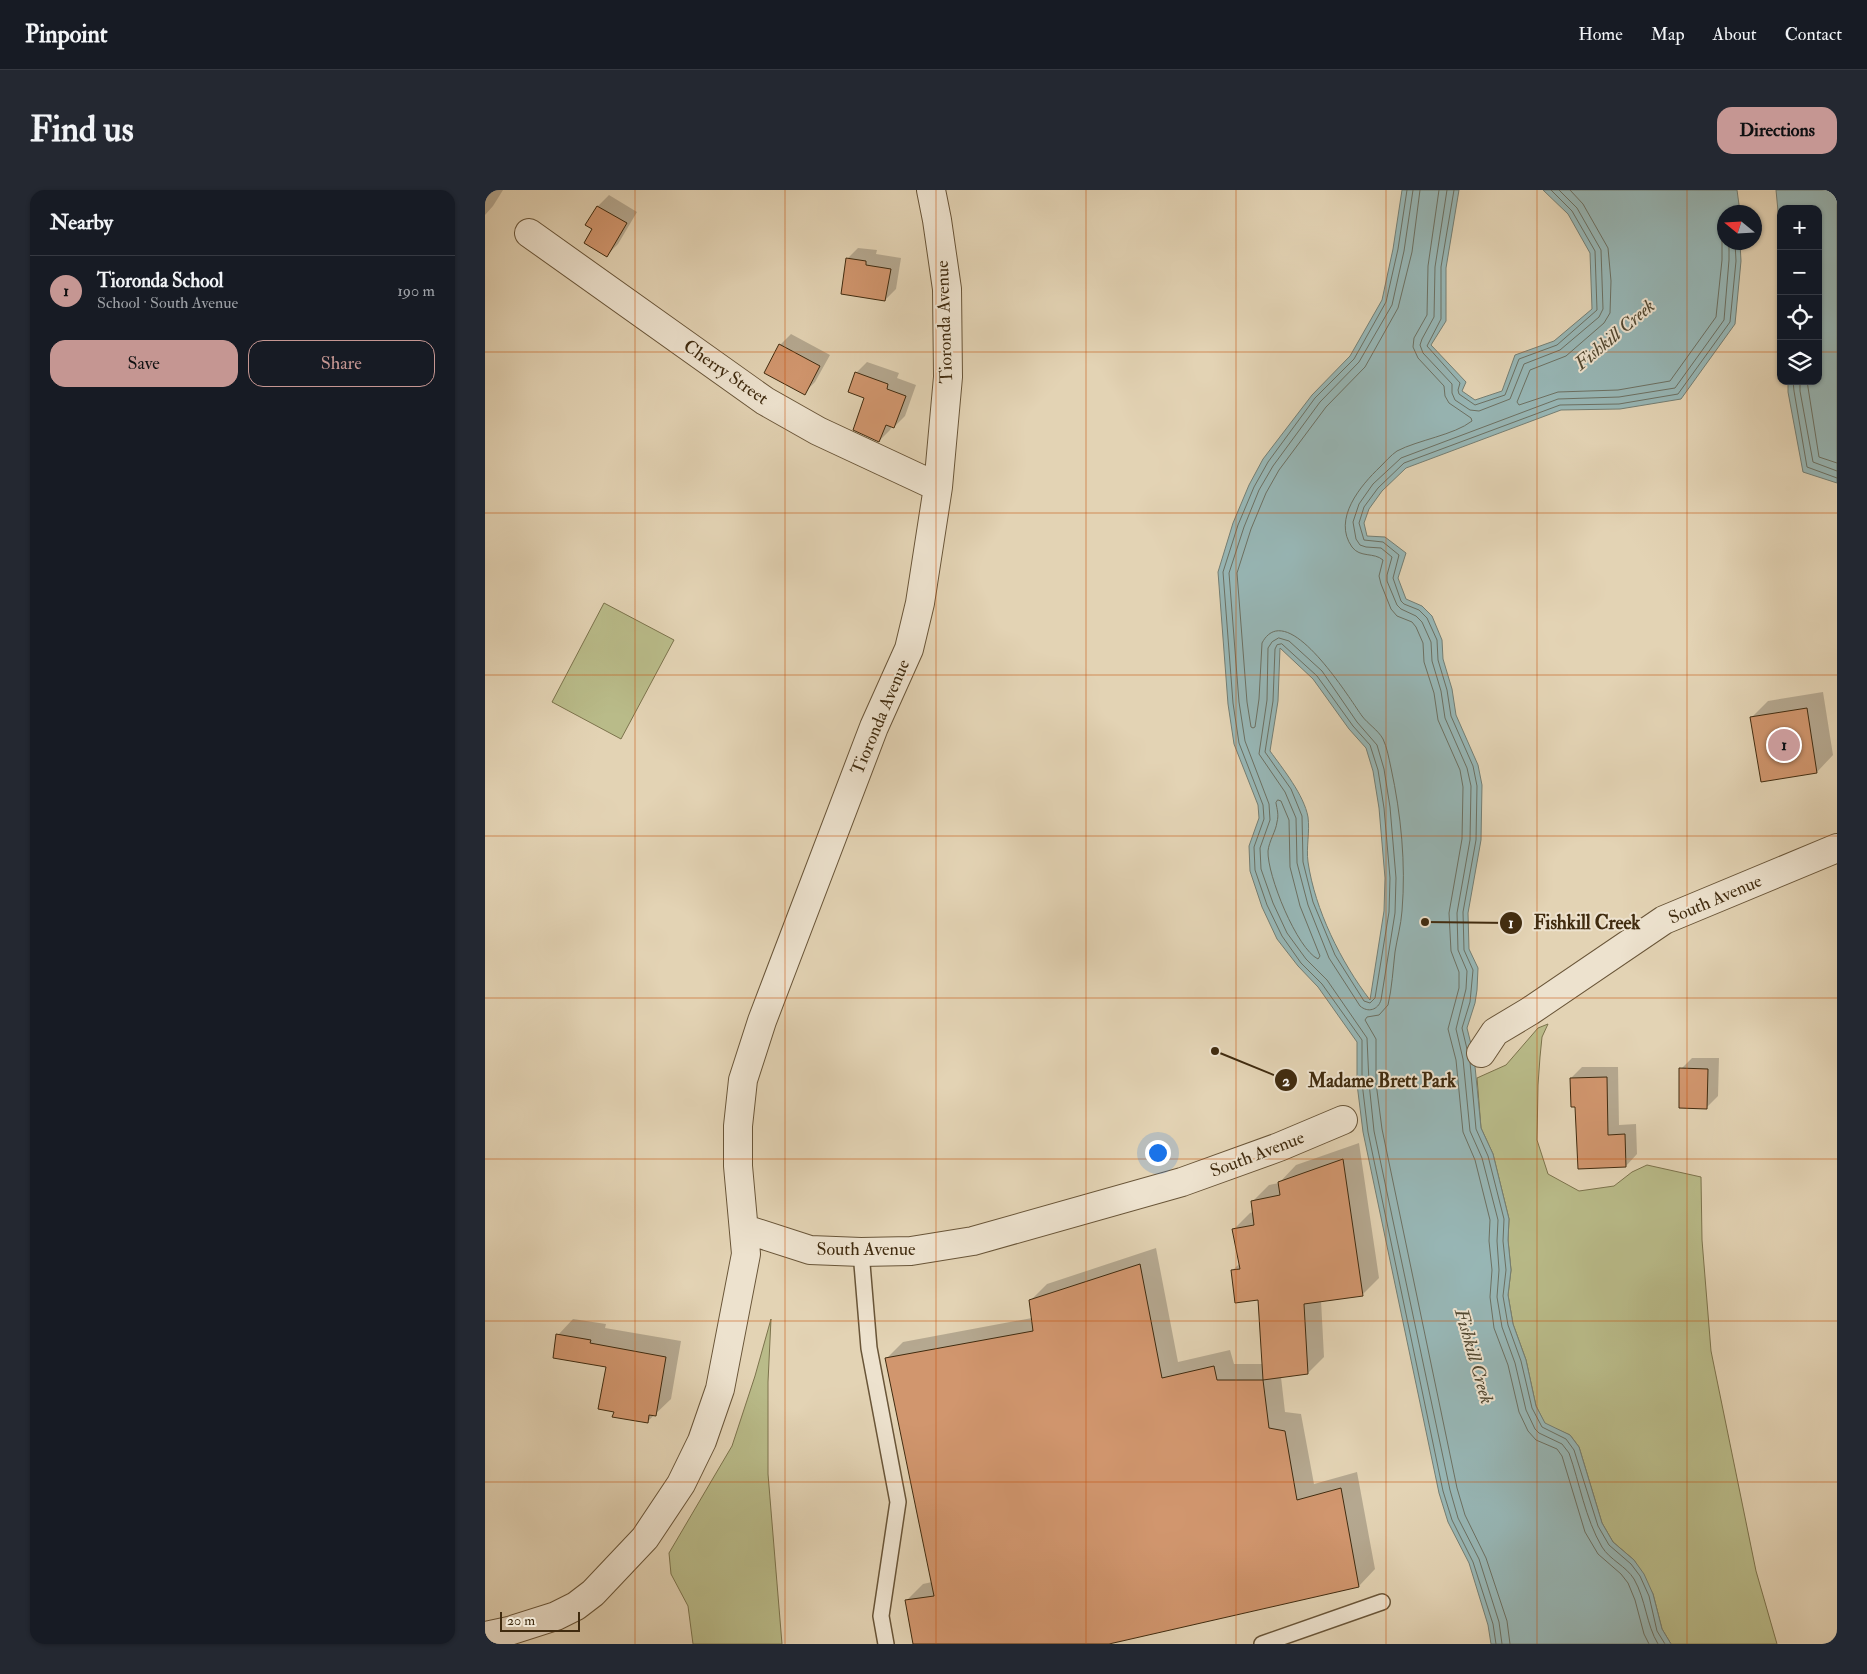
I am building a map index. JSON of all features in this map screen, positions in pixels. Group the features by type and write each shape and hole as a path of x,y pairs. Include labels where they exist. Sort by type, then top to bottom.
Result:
{"street":[{"name":"Tioronda Avenue","path":"745,1229 738,1166 738,1126 743,1080 762,1021 874,727 909,649 920,603 938,487 948,377 947,288 931,190"},
{"name":"Cherry Street","path":"529,233 765,401 818,431 938,487"},
{"name":"South Avenue","path":"1481,1053 1495,1032 1665,920 1837,848"},
{"name":"South Avenue","path":"745,1229 810,1250 911,1251 973,1241 1182,1182 1343,1120"},
{"path":"485,1636 557,1616 576,1606 593,1593 645,1538 681,1484 701,1441 720,1389 746,1254 745,1229"}],"lane":[{"path":"861,1252 869,1348 898,1502 881,1616 886,1644"},
{"path":"1262,1644 1382,1602"}],"green space":[{"path":"604,603 674,640 621,739 552,702"},
{"path":"1548,1024 1542,1037 1540,1057 1537,1140 1548,1174 1579,1191 1614,1186 1632,1172 1647,1165 1701,1177 1702,1240 1711,1351 1756,1571 1777,1644 1671,1644 1662,1629 1653,1594 1634,1560 1613,1542 1602,1523 1579,1447 1570,1435 1545,1424 1536,1406 1526,1360 1513,1324 1508,1295 1511,1270 1508,1240 1509,1219 1493,1154 1481,1128 1477,1078 1506,1065 1538,1028"},
{"path":"771,1319 768,1382 768,1474 782,1644 693,1644 688,1606 671,1574 669,1553 732,1446"}],"water":[{"name":"Fishkill Creek","path":"1402,190 1459,190 1446,268 1446,321 1431,345 1466,382 1462,391 1475,400 1502,391 1515,355 1554,341 1592,309 1590,253 1568,214 1543,190 1737,190 1739,205 1717,205 1717,250 1740,250 1735,324 1681,399 1620,409 1561,410 1406,468 1382,491 1369,509 1364,523 1367,536 1385,537 1406,553 1398,578 1406,599 1422,606 1432,616 1442,640 1443,659 1452,689 1456,715 1478,765 1482,785 1481,840 1468,913 1469,949 1478,968 1477,990 1467,1028 1474,1056 1481,1128 1493,1154 1509,1219 1508,1240 1511,1270 1508,1295 1513,1324 1526,1360 1536,1406 1545,1423 1570,1435 1579,1447 1602,1523 1613,1542 1634,1560 1644,1574 1653,1594 1662,1629 1671,1644 1491,1644 1488,1625 1469,1563 1448,1522 1439,1493 1363,1132 1357,1084 1357,1042 1318,987 1298,966 1277,939 1262,907 1250,871 1249,846 1259,818 1258,805 1234,744 1228,704 1218,572 1233,523 1249,485 1263,459 1312,395 1350,356 1382,300 1393,249","holes":["1280,648 1313,679 1349,729 1366,748 1373,771 1379,808 1385,878 1384,911 1370,1000 1339,952 1323,917 1311,880 1308,862 1308,817 1306,809 1292,782 1270,751 1278,701"]},
{"path":"1776,190 1837,190 1837,483 1803,472 1788,392 1788,385 1822,385 1822,205 1777,205"}],"building":[{"path":"597,206 627,223 607,257 584,243 592,229 585,225"},
{"path":"846,258 866,261 866,265 891,269 885,301 841,294"},
{"path":"779,344 820,366 805,395 764,373"},
{"path":"855,372 888,384 887,389 906,396 894,428 886,425 879,442 853,430 864,398 848,392"},
{"path":"1807,708 1817,773 1761,782 1750,717"},
{"path":"1679,1068 1708,1069 1707,1109 1679,1108"},
{"path":"1607,1077 1608,1135 1625,1134 1626,1167 1578,1169 1575,1107 1571,1107 1570,1078"},
{"path":"1343,1159 1363,1296 1304,1304 1308,1374 1263,1380 1258,1300 1235,1303 1231,1270 1240,1269 1232,1229 1254,1225 1251,1201 1280,1195 1278,1182"},
{"path":"1140,1264 1162,1378 1214,1366 1217,1380 1263,1380 1269,1428 1285,1431 1297,1500 1341,1488 1359,1587 1109,1644 913,1644 905,1600 934,1596 885,1358 1033,1331 1029,1300"},
{"path":"556,1334 591,1340 590,1343 666,1357 656,1416 649,1415 648,1423 612,1417 614,1412 598,1409 606,1367 553,1358"}],"place":[{"name":"Tioronda School","path":"1784,745"},
{"name":"Fishkill Creek","path":"1425,922"},
{"name":"Madame Brett Park","path":"1215,1051"}]}
